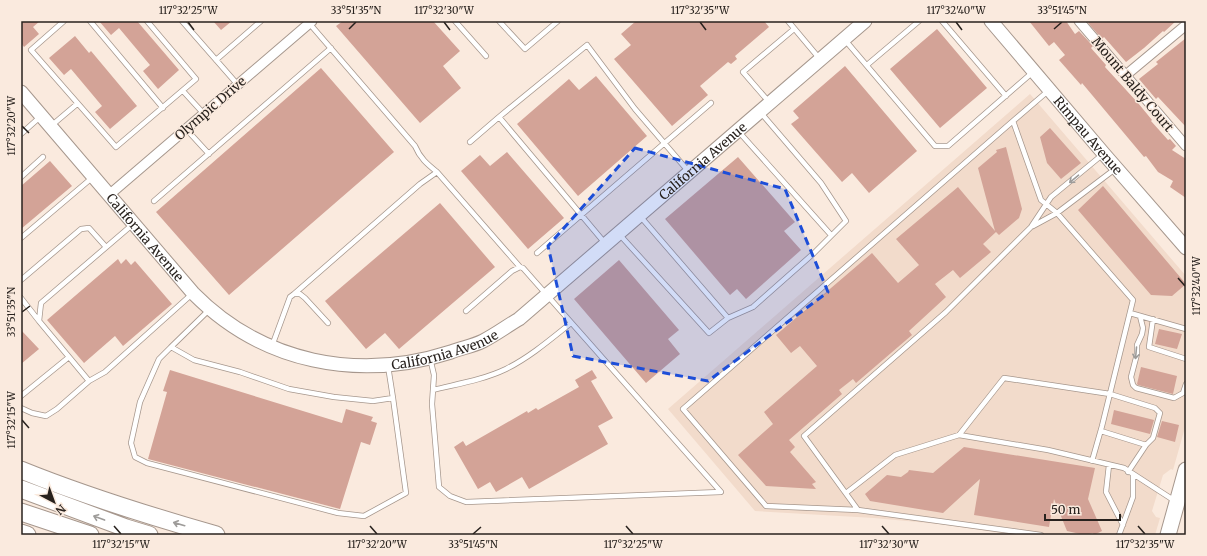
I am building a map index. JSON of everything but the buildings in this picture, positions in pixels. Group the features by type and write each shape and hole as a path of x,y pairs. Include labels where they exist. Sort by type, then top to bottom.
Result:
{"highway":[{"path":"21,470 54,484 130,510 216,535"},
{"path":"21,477 81,512"},
{"path":"21,489 81,512 150,535"},
{"path":"21,512 90,535"},
{"path":"21,533 27,535"}],"main road":[{"name":"California Avenue","path":"21,92 193,293 210,309 234,327 279,351 309,359 335,364 364,366 388,365 430,358 482,341 519,319 865,21"},
{"name":"Rimpau Avenue","path":"991,21 1186,248"},
{"path":"1168,535 1186,470"}],"street":[{"name":"Mount Baldy Court","path":"1079,21 1186,146"},
{"name":"Olympic Drive","path":"109,195 311,22"},
{"path":"1126,75 1186,25"}],"lane":[{"path":"64,21 31,50 116,148 196,79 147,21"},
{"path":"90,21 163,108"},
{"path":"182,21 238,85"},
{"path":"216,60 261,21"},
{"path":"455,21 486,56"},
{"path":"499,21 525,49 558,21"},
{"path":"788,21 820,60"},
{"path":"867,65 919,21"},
{"path":"942,21 1006,96"},
{"path":"311,22 331,48 415,146 424,162 437,172 721,492 466,502 450,496 439,487 432,404 434,375 430,358"},
{"path":"770,103 743,72 794,29"},
{"path":"845,39 935,146 948,146 1034,71"},
{"path":"470,142 587,45 635,109 689,172"},
{"path":"154,201 331,48"},
{"path":"1041,535 858,510 766,506 683,408 1050,89"},
{"path":"183,91 204,114"},
{"path":"537,253 711,103"},
{"path":"50,126 77,104"},
{"path":"618,233 709,333 728,318 753,307 814,253 846,221 821,183 760,112"},
{"path":"21,134 41,116"},
{"path":"499,117 606,244"},
{"path":"1013,121 1041,200 1058,213 1133,300 1092,461"},
{"path":"186,129 209,154"},
{"path":"738,130 831,235"},
{"path":"858,510 804,436 941,316 1031,227 1051,197 1104,154"},
{"path":"21,177 43,157"},
{"path":"1031,227 1058,213 1116,168"},
{"path":"272,347 290,297 420,184 437,172"},
{"path":"21,238 93,176"},
{"path":"640,215 728,318"},
{"path":"39,321 41,302 134,224"},
{"path":"21,280 81,229 89,228 106,247"},
{"path":"466,311 512,271 520,267"},
{"path":"21,408 32,413 46,416 57,409 89,381 104,372 193,293"},
{"path":"294,294 300,294 305,298 328,323"},
{"path":"21,298 89,381"},
{"path":"210,309 159,359 140,402 131,443 135,457 147,463 338,513 364,516 406,493 388,365"},
{"path":"1130,313 1186,329"},
{"path":"1140,316 1143,328 1137,345 1137,354 1131,377 1133,385 1136,388 1174,398 1183,393 1186,384"},
{"path":"1153,319 1149,347 1186,359"},
{"path":"433,390 475,380 506,369 540,347 571,323"},
{"path":"171,347 194,360 240,372 289,389 334,397 373,401 393,398"},
{"path":"21,396 69,357"},
{"path":"959,435 1004,378 1110,394 1158,410 1160,413 1153,438 1146,445 1128,472"},
{"path":"1100,431 1146,445"},
{"path":"846,493 895,455 959,435 1048,450 1124,468 1176,502"},
{"path":"1110,465 1106,492 1122,524"},
{"path":"1118,535 1133,498 1133,475"}],"highlighted area":[{"path":"635,148 785,189 828,292 708,381 573,356 548,246"}],"shaded area":[{"path":"1030,94 1186,276 1186,424 1173,470 1171,469 1163,475 1152,511 1156,517 1160,518 1155,535 1015,535 939,524 874,518 755,511 668,409"}]}
